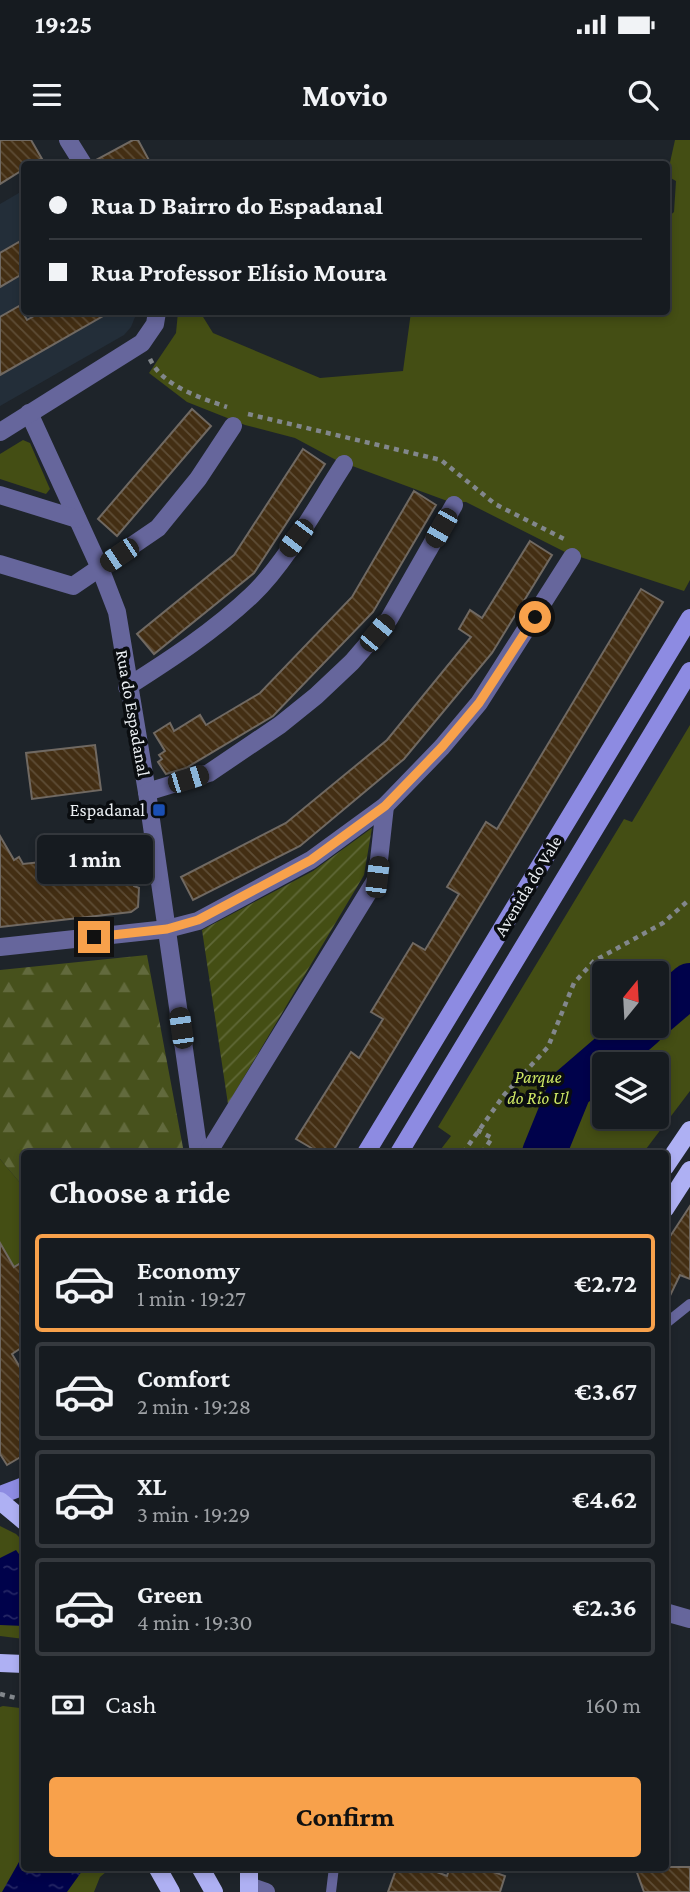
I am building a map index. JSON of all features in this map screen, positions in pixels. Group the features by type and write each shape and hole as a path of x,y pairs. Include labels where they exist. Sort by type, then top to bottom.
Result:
{"main road":[{"name":"Avenida do Vale","path":"368,1150 690,618"},
{"name":"Avenida do Vale","path":"401,1150 690,671"},
{"path":"669,1161 690,1130"},
{"path":"669,1203 690,1170"},
{"path":"21,1488 0,1498 21,1518"},
{"path":"0,1663 21,1664"},
{"path":"159,1871 171,1892"},
{"path":"202,1871 215,1892"},
{"path":"250,1871 255,1890"}],"street":[{"path":"68,140 81,161"},
{"path":"0,432 142,343 155,324 156,315"},
{"name":"Rua do Espadanal","path":"29,413 100,568 117,612 127,687 147,792 199,1150"},
{"path":"0,564 73,586 158,528 198,479 233,426"},
{"path":"127,687 197,642 254,594 296,538 344,464"},
{"path":"0,495 77,519"},
{"path":"147,792 209,772 280,726 352,663 389,619 454,505"},
{"path":"0,947 167,929 198,920 311,860 385,806 479,703 572,557"},
{"path":"210,1150 377,877 385,806"},
{"path":"669,1613 690,1619"}],"lane":[{"path":"669,1321 690,1304"},
{"path":"331,1892 334,1871"}],"path":[{"path":"142,343 155,369 195,396 260,418 441,460 495,504 578,546 572,557"},
{"path":"465,1150 477,1130 548,1047 574,983 594,961 663,923 690,899"},
{"path":"477,1130 492,1138 484,1150"},
{"path":"0,1694 21,1699"}],"shaded area":[{"path":"21,192 21,315 136,315 124,335 0,406 0,204"}],"green space":[{"path":"675,140 690,140 690,580 684,591 565,552 466,502 450,502 336,460 295,438 245,425 187,402 149,373 176,333 178,315 202,315 213,333 320,378 403,371 411,315 670,315 670,215 674,212 676,181 670,178"},
{"path":"23,440 30,443 50,489 46,494 0,479 0,454"},
{"name":"Parque do Rio Ul","path":"690,725 690,1091 669,1119 669,1052 592,1052 592,1129 661,1129 645,1150 440,1150 451,1136 438,1127 624,819 632,822"},
{"path":"372,828 364,875 228,1104 202,930 313,871"},
{"path":"147,955 183,1150 21,1150 21,1184 0,1159 0,970"},
{"path":"0,1159 21,1184 21,1263 14,1267 0,1243"},
{"path":"0,1526 21,1539 21,1639 0,1636"},
{"path":"0,1707 21,1709 21,1871 107,1871 100,1877 94,1892 0,1892"}],"water":[{"path":"16,1550 21,1557 21,1626 0,1625 0,1558"},
{"path":"21,1858 21,1871 82,1871 67,1892 2,1892"}],"building":[{"path":"0,140 31,140 42,159 21,161 21,171 0,184"},
{"path":"133,140 138,140 149,161 94,161"},
{"path":"21,241 21,275 0,287 0,253"},
{"path":"19,306 21,315 27,320 36,315 105,315 0,375 0,317"},
{"path":"192,409 211,426 117,536 98,519"},
{"path":"303,449 325,464 254,573 154,654 137,634 234,555"},
{"path":"414,491 436,505 373,612 273,716 186,768 166,774 158,762 162,759 159,755 165,751 154,733 170,723 174,731 200,715 206,725 260,693 352,597"},
{"path":"530,541 552,555 492,653 404,759 300,846 193,900 181,877 286,823 387,740 471,637 459,629 470,610 482,618"},
{"path":"641,589 663,602 334,1150 315,1150 296,1139 351,1052 359,1058 383,1019 371,1012 413,943 425,950 459,894 447,887 486,822 497,829"},
{"path":"95,745 101,790 32,799 26,753"},
{"path":"0,836 14,860 19,857 23,864 106,855 115,859 131,857 134,886 139,888 138,907 131,912 0,927"},
{"path":"690,1206 690,1279 680,1275 669,1298 669,1238"},
{"path":"0,1243 14,1267 21,1263 21,1348 12,1354 21,1369 21,1457 7,1465 0,1454"},
{"path":"669,1867 690,1867 690,1892 644,1892 636,1871 669,1871"},
{"path":"396,1871 434,1871 447,1876 449,1871 491,1871 505,1876 500,1892 388,1892"}],"waterway":[{"path":"669,1003 690,985"},
{"path":"545,1150 570,1089 629,1038"}],"place":[{"name":"Espadanal","path":"159,810"}],"route":[{"path":"94,937 167,929 198,920 311,860 385,806 442,747 479,703 535,617"}]}
